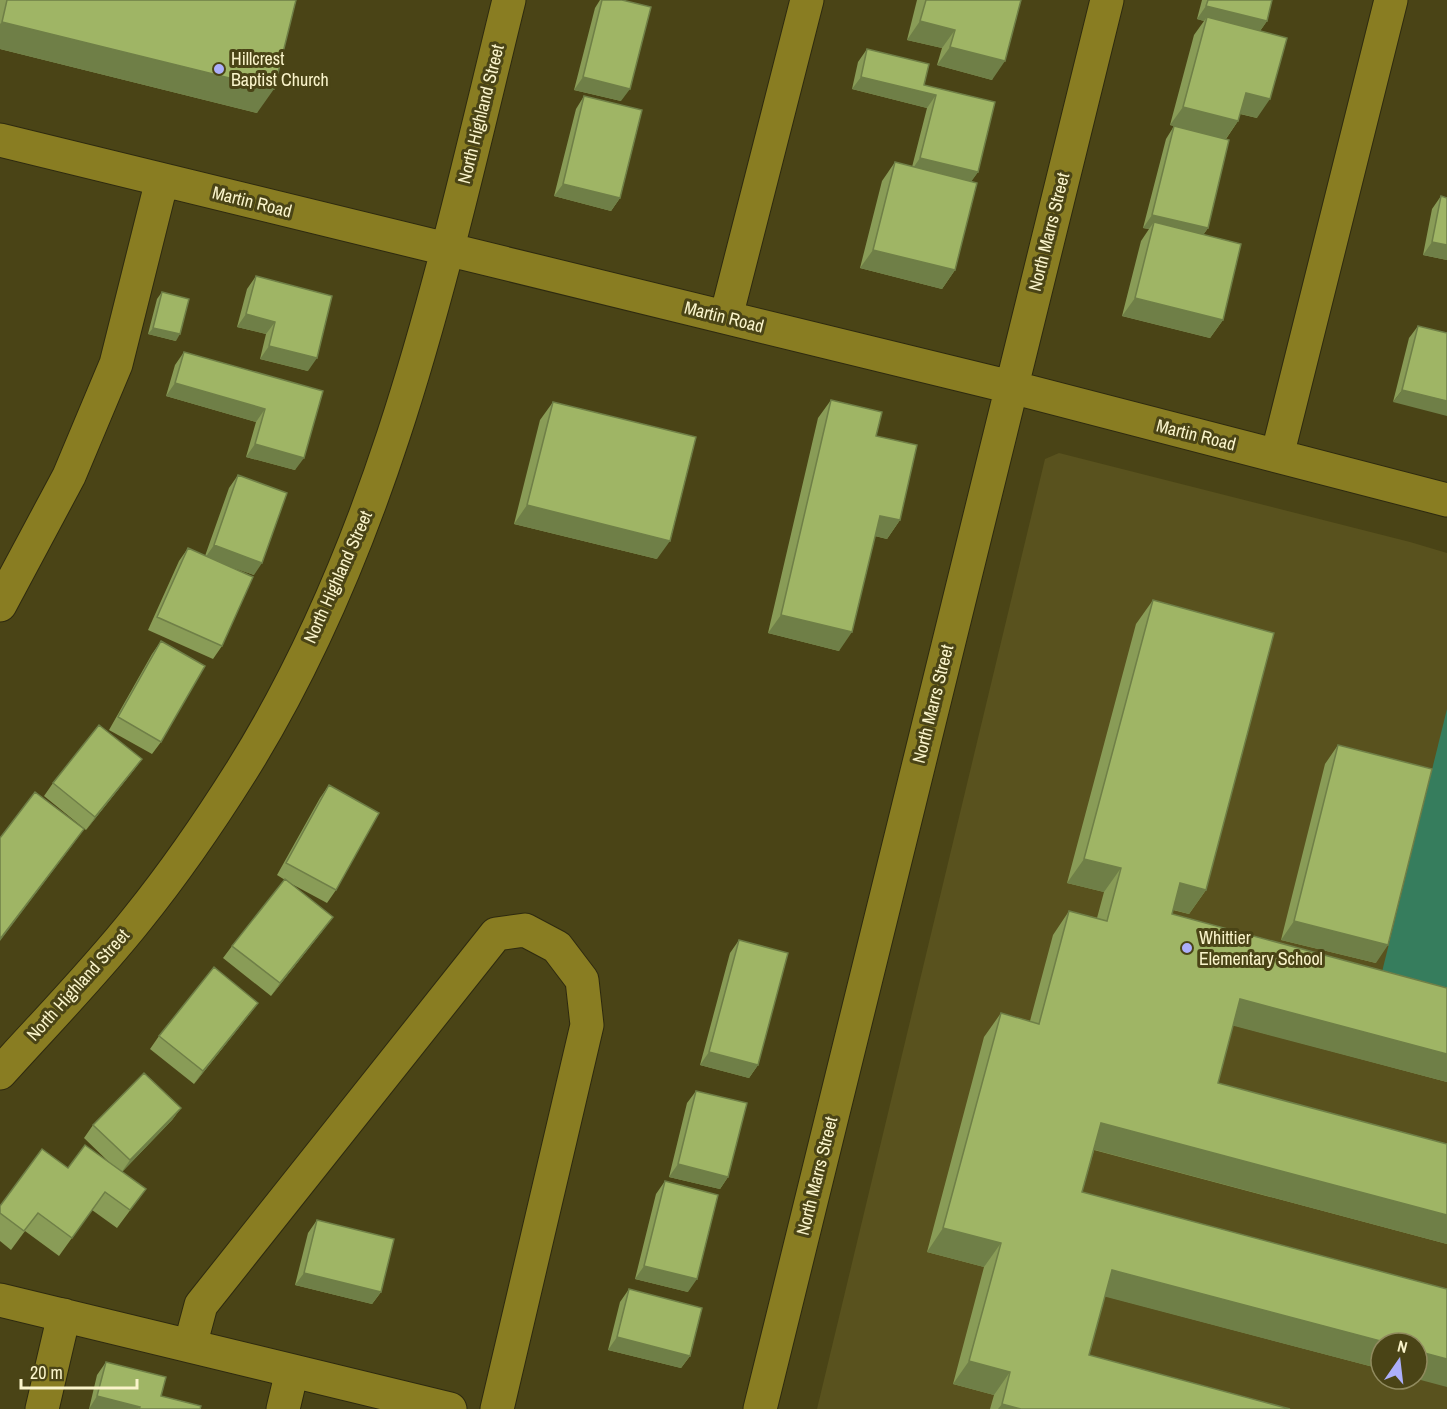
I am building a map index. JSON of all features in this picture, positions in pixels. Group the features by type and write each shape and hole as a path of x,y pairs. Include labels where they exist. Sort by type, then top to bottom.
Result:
{"street":[{"name":"North Highland Street","path":"0,1073 137,920 178,865 243,768 289,684 327,606 369,508 402,415 447,250 509,0"},
{"path":"726,318 807,0"},
{"name":"North Marrs Street","path":"760,1409 1107,0"},
{"path":"1278,456 1392,0"},
{"name":"Martin Road","path":"0,140 1011,387 1447,500"},
{"path":"0,605 69,476 116,364 162,180"},
{"path":"189,1346 201,1305 496,934 525,930 557,946 582,980 587,1025 497,1409"},
{"path":"0,1300 450,1409"},
{"path":"42,1409 64,1315"},
{"path":"283,1409 292,1371"}],"shaded area":[{"name":"Whittier Elementary School","path":"1059,453 1447,553 1447,1409 817,1409 1045,459"}],"green space":[{"path":"1447,709 1447,992 1381,976"}],"building":[{"path":"7,0 296,0 274,89 2,22"},
{"path":"602,0 622,0 651,7 630,89 583,77"},
{"path":"926,0 1021,0 1005,61 950,47 955,30 920,21"},
{"path":"1208,0 1272,0 1267,21 1206,6"},
{"path":"1207,17 1287,38 1270,99 1246,93 1238,121 1183,107"},
{"path":"867,49 929,64 924,85 995,102 978,172 920,158 936,95 861,77"},
{"path":"584,96 642,110 620,198 563,184"},
{"path":"1174,126 1229,140 1208,228 1152,215"},
{"path":"895,162 977,183 955,270 873,250"},
{"path":"1441,196 1447,198 1447,245 1432,242"},
{"path":"1154,222 1241,244 1223,320 1135,298"},
{"path":"256,276 332,296 317,358 269,346 275,322 246,314"},
{"path":"162,292 189,299 180,334 153,328"},
{"path":"1418,326 1447,333 1447,401 1402,390"},
{"path":"184,352 323,391 304,458 255,444 265,409 175,383"},
{"path":"831,400 882,412 876,436 917,445 900,520 880,516 852,632 781,615"},
{"path":"553,402 696,437 670,541 527,505"},
{"path":"238,475 287,493 262,563 214,545"},
{"path":"188,548 253,577 222,646 157,617"},
{"path":"1153,600 1274,633 1206,890 1180,883 1172,914 1447,988 1447,1054 1240,999 1218,1083 1447,1144 1447,1215 1101,1123 1082,1192 1447,1289 1447,1359 1429,1354 1429,1331 1369,1331 1369,1338 1112,1270 1089,1355 1290,1409 1021,1409 1002,1404 1010,1372 969,1361 1001,1243 943,1228 1001,1013 1039,1024 1069,911 1107,921 1121,868 1084,859"},
{"path":"161,641 205,666 161,742 118,717"},
{"path":"99,725 142,759 95,817 53,783"},
{"path":"1338,745 1432,769 1388,945 1294,921"},
{"path":"329,785 379,813 336,890 286,863"},
{"path":"35,792 84,829 0,939 0,838"},
{"path":"285,879 333,917 280,983 232,946"},
{"path":"739,940 788,953 758,1065 709,1052"},
{"path":"214,967 258,1003 203,1071 159,1036"},
{"path":"144,1073 181,1108 130,1160 93,1125"},
{"path":"696,1091 747,1103 728,1177 678,1164"},
{"path":"85,1145 146,1189 130,1210 105,1192 72,1238 38,1213 24,1231 0,1213 0,1206 42,1149 68,1168"},
{"path":"665,1181 718,1195 697,1279 644,1266"},
{"path":"317,1220 394,1239 381,1292 304,1273"},
{"path":"629,1289 702,1308 690,1356 617,1337"},
{"path":"106,1362 166,1377 161,1396 201,1406 200,1409 139,1409 140,1407 97,1396"}],"place":[{"name":"Hillcrest Baptist Church","path":"219,69"},
{"name":"Whittier Elementary School","path":"1187,948"}]}
